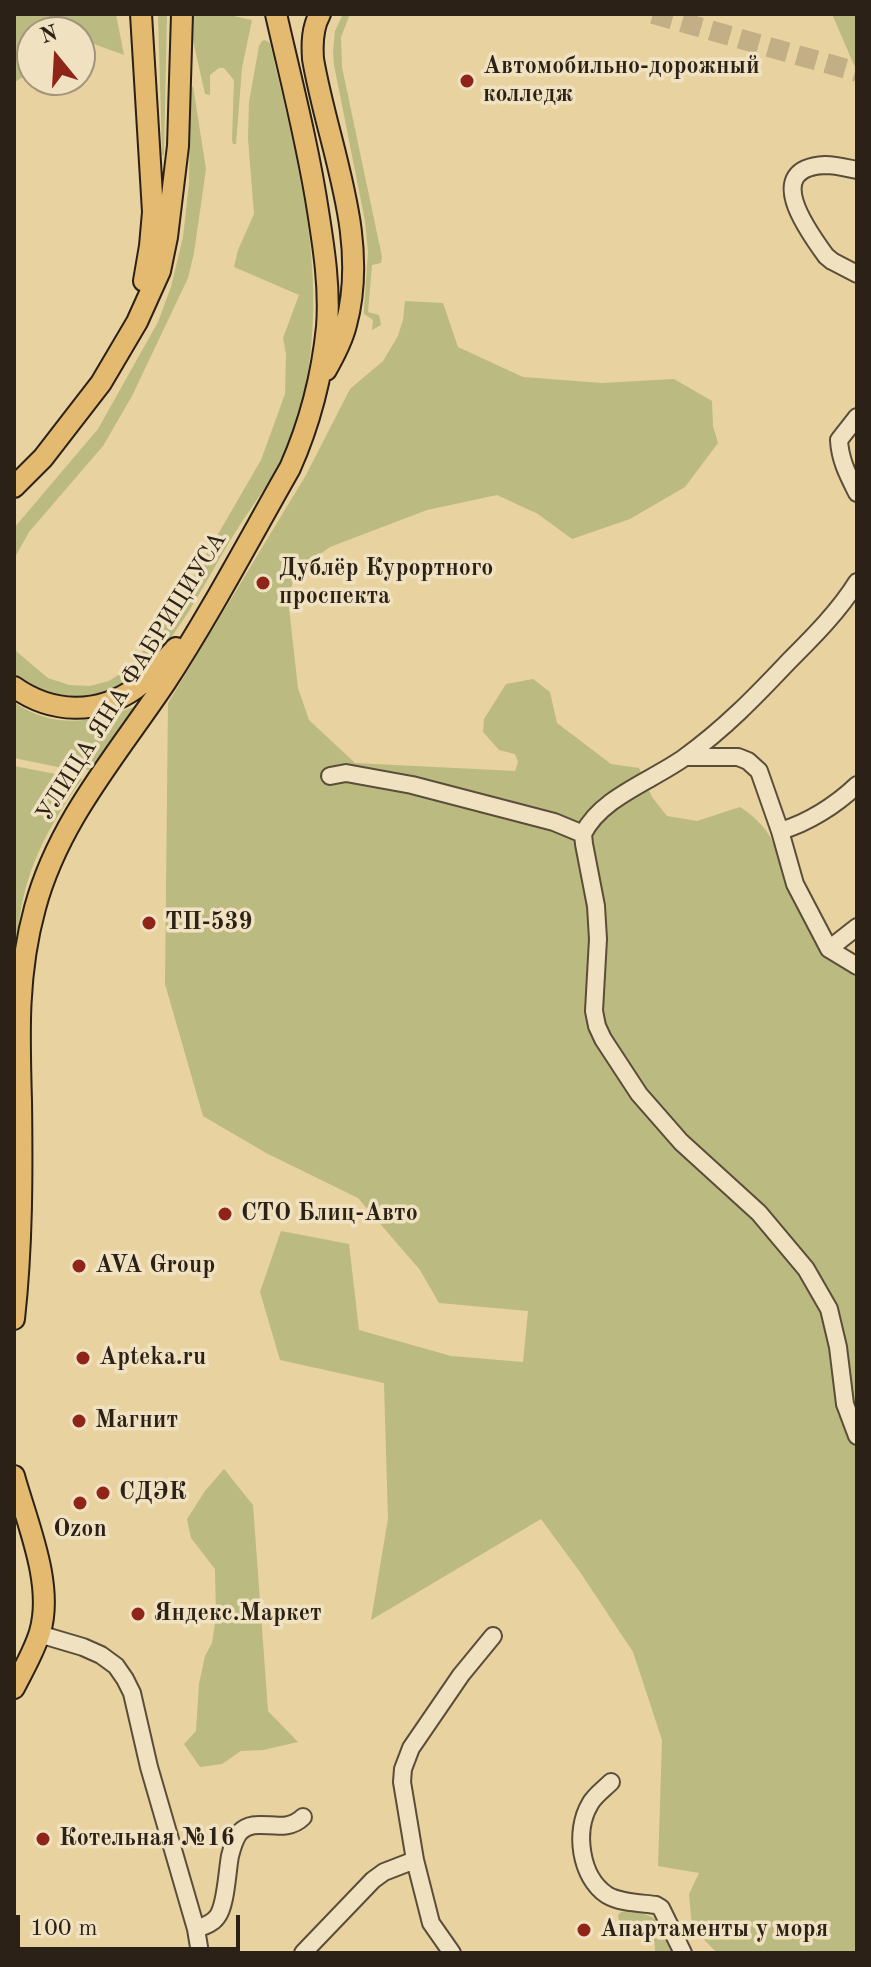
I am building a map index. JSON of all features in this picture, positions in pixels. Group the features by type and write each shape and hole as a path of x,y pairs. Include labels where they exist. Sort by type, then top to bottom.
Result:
{"main road":[{"path":"122,347 146,273 153,212 141,14"},
{"path":"14,500 101,383 137,322 160,271 178,146 182,14"},
{"name":"УЛИЦА ЯНА ФАБРИЦИУСА","path":"14,1319 21,1171 18,1047 22,971 35,907 54,854 73,816 165,682 290,468 304,436 318,388 327,326 325,256 312,172 276,14"},
{"path":"318,388 346,325 354,258 350,219 313,59 312,40 320,14"},
{"path":"14,487 43,458"},
{"path":"14,687 31,698 69,709 115,700 137,687 201,622"},
{"name":"УЛИЦА ЯНА ФАБРИЦИУСА","path":"14,1021 18,1047"},
{"path":"14,1476 39,1559 43,1603 39,1634 14,1688"}],"street":[{"path":"857,170 828,165 812,167 801,171 791,188 800,214 826,256 857,274"},
{"path":"857,417 839,440 845,470 857,493"},
{"path":"857,582 815,634 740,712 685,757 605,806 583,834 596,906 598,939 594,1011 597,1026 639,1094 681,1142 759,1213 806,1269 829,1309 838,1347 845,1404 857,1436"},
{"path":"685,757 738,757 759,771 795,884 829,949 857,966"},
{"path":"330,776 346,773 388,780 554,822 583,834"},
{"path":"780,831 800,825 857,785"},
{"path":"829,949 857,927"},
{"path":"39,1634 101,1655 116,1666 125,1679 132,1693 200,1953"},
{"path":"452,1953 431,1923 415,1860 402,1782 411,1748 461,1675 493,1636"},
{"path":"611,1782 591,1801 583,1819 580,1838 585,1862 597,1885 606,1894 615,1899 661,1908 683,1953"},
{"path":"196,1929 210,1923 223,1907 233,1845 242,1830 260,1825 290,1826 303,1817"},
{"path":"303,1953 373,1880 384,1872 415,1860"}],"shaded area":[{"path":"14,14 116,14 124,55 96,45 96,16 16,16 14,83"},
{"path":"158,14 167,14 164,155 162,155"},
{"path":"193,14 225,14 252,20 242,68 236,144 232,140 234,80 224,68 219,68 210,75 210,95 205,94 192,36"},
{"path":"343,14 350,14 341,37 342,67 382,257 381,263 372,265 368,312 379,315 381,325 372,330 373,320 364,314 368,252 365,221 334,65 335,31"},
{"path":"832,14 857,14 857,69 854,65"},
{"path":"265,40 270,43 296,156 309,232 312,271 311,348 305,390 294,432 274,473 183,620 153,659 135,675 102,693 71,698 44,692 14,673 14,647 48,678 69,685 90,686 109,681 129,668 185,591 261,460 285,394 286,354 283,338 299,295 234,267 254,214 248,139 249,102 259,46"},
{"path":"193,86 206,169 188,278 132,396 103,446 29,532 14,559 14,528 98,429 158,322 171,287 183,237 189,183 190,91"},
{"path":"405,301 443,303 458,347 523,377 602,383 674,379 712,401 713,426 718,443 685,487 630,519 572,539 538,514 497,495 427,510 330,547 296,571 288,599 298,688 309,720 355,763 515,771 518,762 515,754 499,750 483,732 484,719 506,684 533,679 550,692 557,723 611,764 639,768 652,797 667,816 697,821 740,807 755,818 774,843 807,927 833,958 857,975 857,1953 717,1953 692,1927 689,1894 699,1873 658,1866 662,1740 633,1652 541,1519 371,1620 388,1519 384,1383 280,1360 260,1292 281,1231 349,1244 359,1330 451,1356 523,1362 528,1311 439,1303 420,1270 358,1198 266,1153 203,1116 165,984 168,703 306,475 350,389 383,361 398,336"},
{"path":"14,702 45,717 76,721 107,716 139,705 89,770 79,768 77,771 14,758"},
{"path":"14,766 82,779 43,842 34,863 21,907 15,958"},
{"path":"224,1469 253,1505 268,1711 298,1742 263,1750 241,1751 222,1764 200,1767 184,1744 196,1731 199,1684 205,1656 212,1643 216,1616 215,1569 191,1538 187,1519"},
{"path":"628,1911 656,1919 672,1953 655,1953 653,1936 646,1928 619,1921 618,1915"}],"tunnel":[{"path":"653,14 857,72"}],"place":[{"name":"Автомобильно-дорожный колледж","path":"467,81"},
{"name":"Дублёр Курортного проспекта","path":"263,583"},
{"name":"ТП-539","path":"149,923"},
{"name":"СТО Блиц-Авто","path":"225,1214"},
{"name":"AVA Group","path":"79,1266"},
{"name":"Apteka.ru","path":"83,1358"},
{"name":"Магнит","path":"79,1421"},
{"name":"СДЭК","path":"103,1493"},
{"name":"Ozon","path":"80,1503"},
{"name":"Яндекс.Маркет","path":"138,1614"},
{"name":"Котельная №16","path":"43,1839"},
{"name":"Апартаменты у моря","path":"584,1930"}]}
